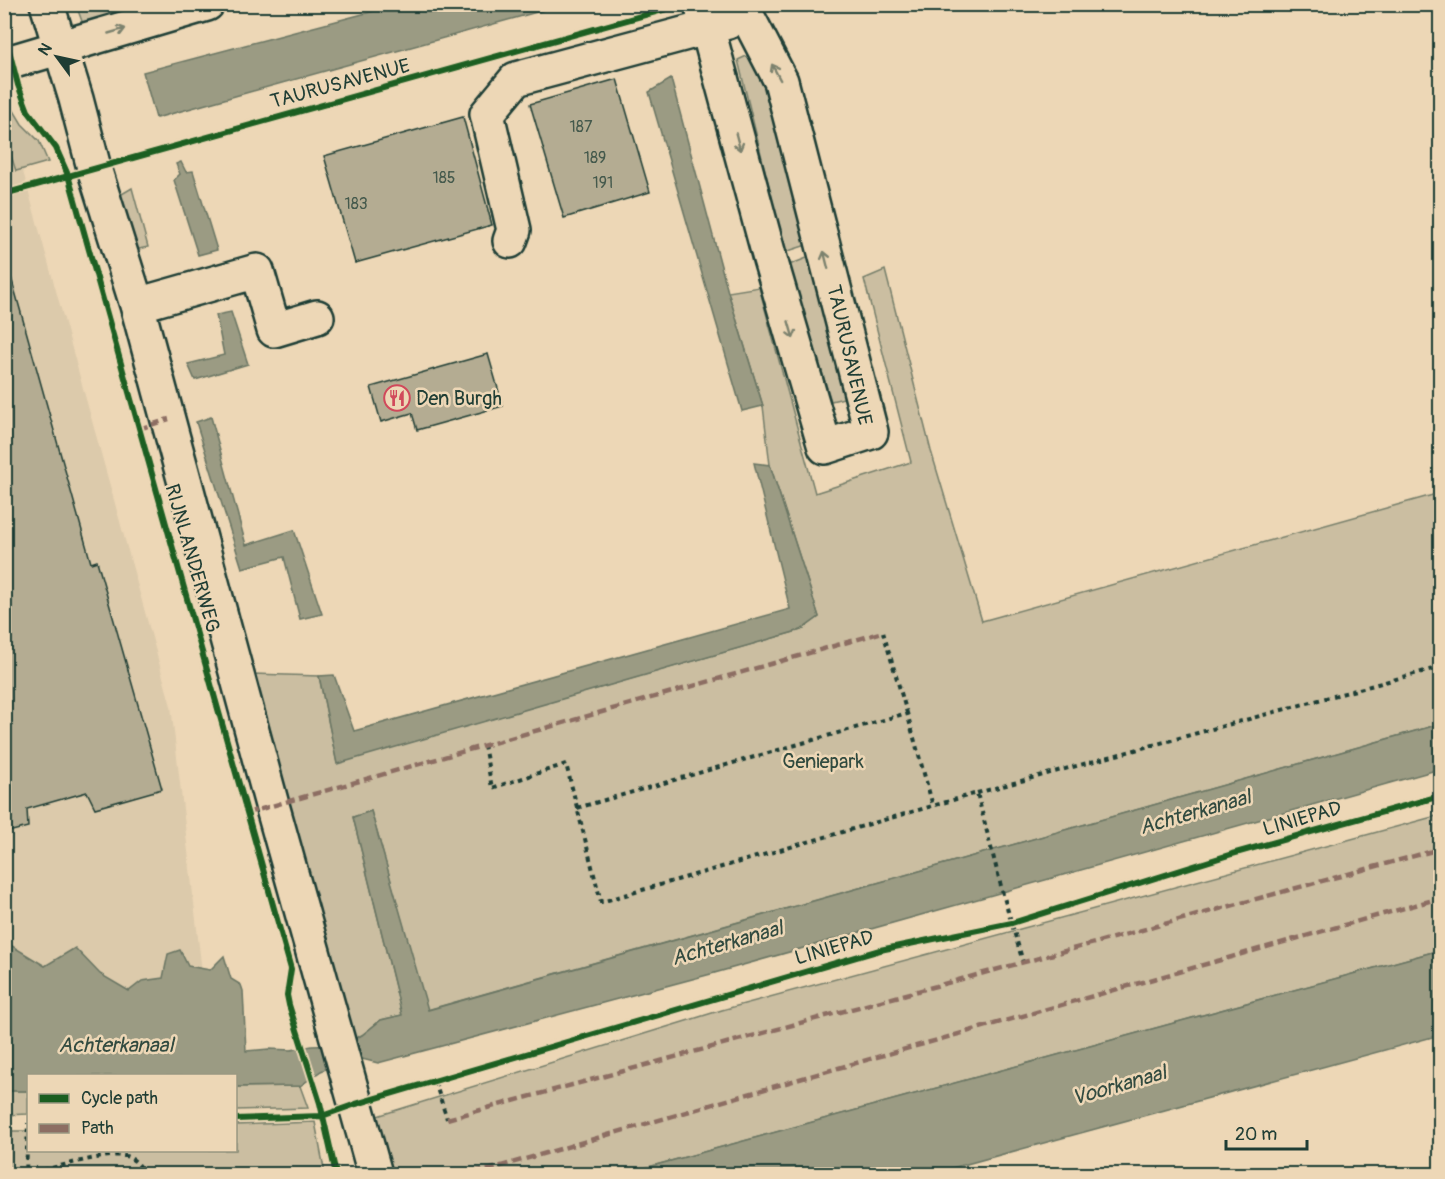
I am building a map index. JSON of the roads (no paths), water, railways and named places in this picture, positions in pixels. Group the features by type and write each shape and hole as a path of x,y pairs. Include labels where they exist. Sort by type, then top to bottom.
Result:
{"street":[{"name":"RIJNLANDERWEG","path":"47,4 94,168 137,305 269,794 375,1174"},
{"path":"4,64 207,4"},
{"path":"510,241 514,230 487,114 516,79 704,16 744,11"},
{"name":"TAURUSAVENUE","path":"704,16 770,259 825,447 871,432 781,81 744,11"},
{"path":"137,305 256,271 274,330 317,317"}],"water":[{"path":"397,5 562,5 156,118 143,72"},
{"path":"671,79 728,292 763,406 742,411 649,92"},
{"path":"181,162 186,172 193,171 217,250 198,255 174,180 180,174 176,164"},
{"path":"231,312 248,364 195,380 188,364 224,355 216,315"},
{"path":"211,417 246,545 294,530 322,614 300,619 284,557 242,568 196,422"},
{"path":"754,463 770,465 819,617 801,630 337,764 319,676 334,675 354,731 790,609"},
{"name":"Achterkanaal","path":"1440,724 1440,769 711,974 378,1063 354,1057 321,1071 300,1086 237,1087 237,1074 27,1074 27,1091 5,1091 4,941 45,966 75,948 100,974 129,991 142,981 163,978 168,954 180,950 188,966 210,970 224,956 231,979 241,985 243,991 246,1051 344,1045 381,1020 402,1015 353,817 371,811 428,1010"},
{"name":"Voorkanaal","path":"1440,950 1440,1035 930,1174 623,1174"}],"place":[{"name":"Den Burgh","path":"397,398"}],"park label":[{"name":"Geniepark","path":"823,761"}]}
